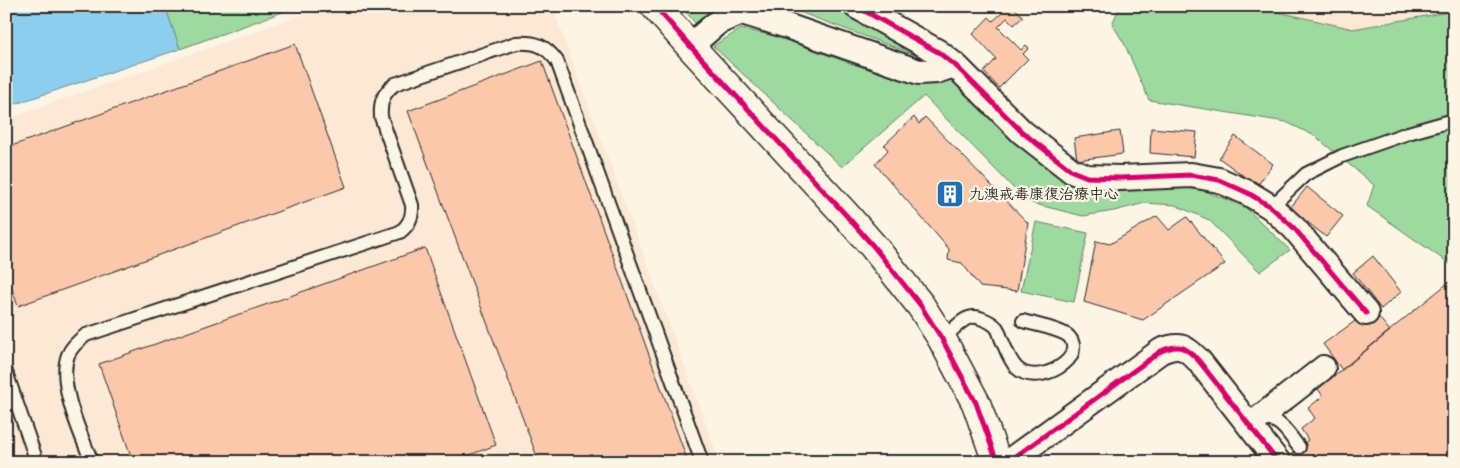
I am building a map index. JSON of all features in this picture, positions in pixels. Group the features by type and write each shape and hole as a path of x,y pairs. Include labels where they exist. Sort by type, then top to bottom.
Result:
{"street":[{"path":"655,6 874,247 921,306 942,339 976,404 997,462"},
{"path":"856,6 938,52 954,65 1022,132 1072,171 1087,177 1120,178 1191,175 1220,180 1248,193 1271,207 1294,228 1366,313"},
{"path":"690,46 718,22 742,12 919,72 936,71 954,65"},
{"path":"1008,462 1161,351 1170,347 1180,346 1190,352 1255,423 1278,462"}],"lane":[{"path":"92,462 73,416 66,381 65,368 68,355 76,343 86,335 400,232 410,220 412,205 381,117 380,107 382,98 387,90 394,84 516,42 528,42 545,48 557,61 702,462"},
{"path":"1271,207 1306,174 1342,156 1408,133 1454,120"},
{"path":"942,339 962,321 977,317 988,320 997,328 1010,361 1018,370 1029,375 1043,374 1057,369 1070,358 1073,350 1072,340 1068,335 1023,321"},
{"path":"1322,362 1328,364 1329,370 1326,373 1280,409 1255,423 1322,362"},
{"path":"6,372 37,462"},
{"path":"1279,423 1277,415 1280,409"},
{"path":"1255,423 1275,420 1299,447"}],"shaded area":[{"path":"328,6 552,6 720,462 6,462 6,119"},
{"path":"1252,6 1454,6 1454,12 1353,29"}],"green space":[{"path":"165,6 299,6 180,49"},
{"path":"681,6 716,6 696,24"},
{"path":"783,6 833,6 929,60"},
{"path":"1120,6 1252,6 1353,29 1454,11 1454,267 1367,206 1374,185 1315,136 1286,122 1149,100 1124,43 1112,24"},
{"path":"741,29 776,36 902,80 928,83 951,77 1011,136 1058,175 1094,188 1195,187 1245,207 1290,250 1260,272 1209,220 1175,205 1145,203 1083,216 1027,202 924,96 842,167 713,46"},
{"path":"1036,222 1088,233 1074,302 1021,291"}],"water":[{"path":"6,6 165,6 180,49 6,107"}],"building":[{"path":"1001,6 1013,6 1023,17 1014,25 1007,18 998,27 1021,50 1026,45 1029,48 1023,54 1028,59 999,88 984,72 996,59 973,34 989,17 993,21 1002,13 998,9"},
{"path":"295,44 346,187 18,306 6,273 6,148"},
{"path":"542,61 688,462 539,462 408,111"},
{"name":"九澳戒毒康復治療中心","path":"914,117 919,124 925,117 1028,223 1017,291 980,287 962,263 948,260 949,249 875,164 888,150 884,145"},
{"path":"1151,128 1197,132 1194,157 1150,153"},
{"path":"1120,131 1123,154 1077,160 1074,138"},
{"path":"1235,136 1273,164 1257,186 1219,158"},
{"path":"1307,187 1343,216 1326,237 1290,208"},
{"name":"九澳戒毒康復治療中心","path":"1157,216 1169,230 1187,217 1225,264 1143,320 1084,302 1096,241 1110,244"},
{"path":"425,248 496,445 451,462 133,462 99,364"},
{"path":"1373,256 1401,292 1381,309 1353,273"},
{"path":"1454,278 1454,462 1297,462 1291,454 1308,440 1301,429 1315,418 1308,408 1323,396 1318,389"},
{"path":"1372,309 1390,331 1342,370 1323,344"}],"cycle path":[{"path":"655,6 845,214 921,306 942,339 976,403 997,462"},
{"path":"856,6 938,52 957,67 1022,132 1072,171 1087,177 1120,178 1191,175 1219,180 1248,193 1271,207 1294,228 1366,313"},
{"path":"1008,462 1161,351 1173,347 1182,348 1190,352 1199,361 1278,462"}],"place":[{"name":"九澳戒毒康復治療中心","path":"950,194"}]}
